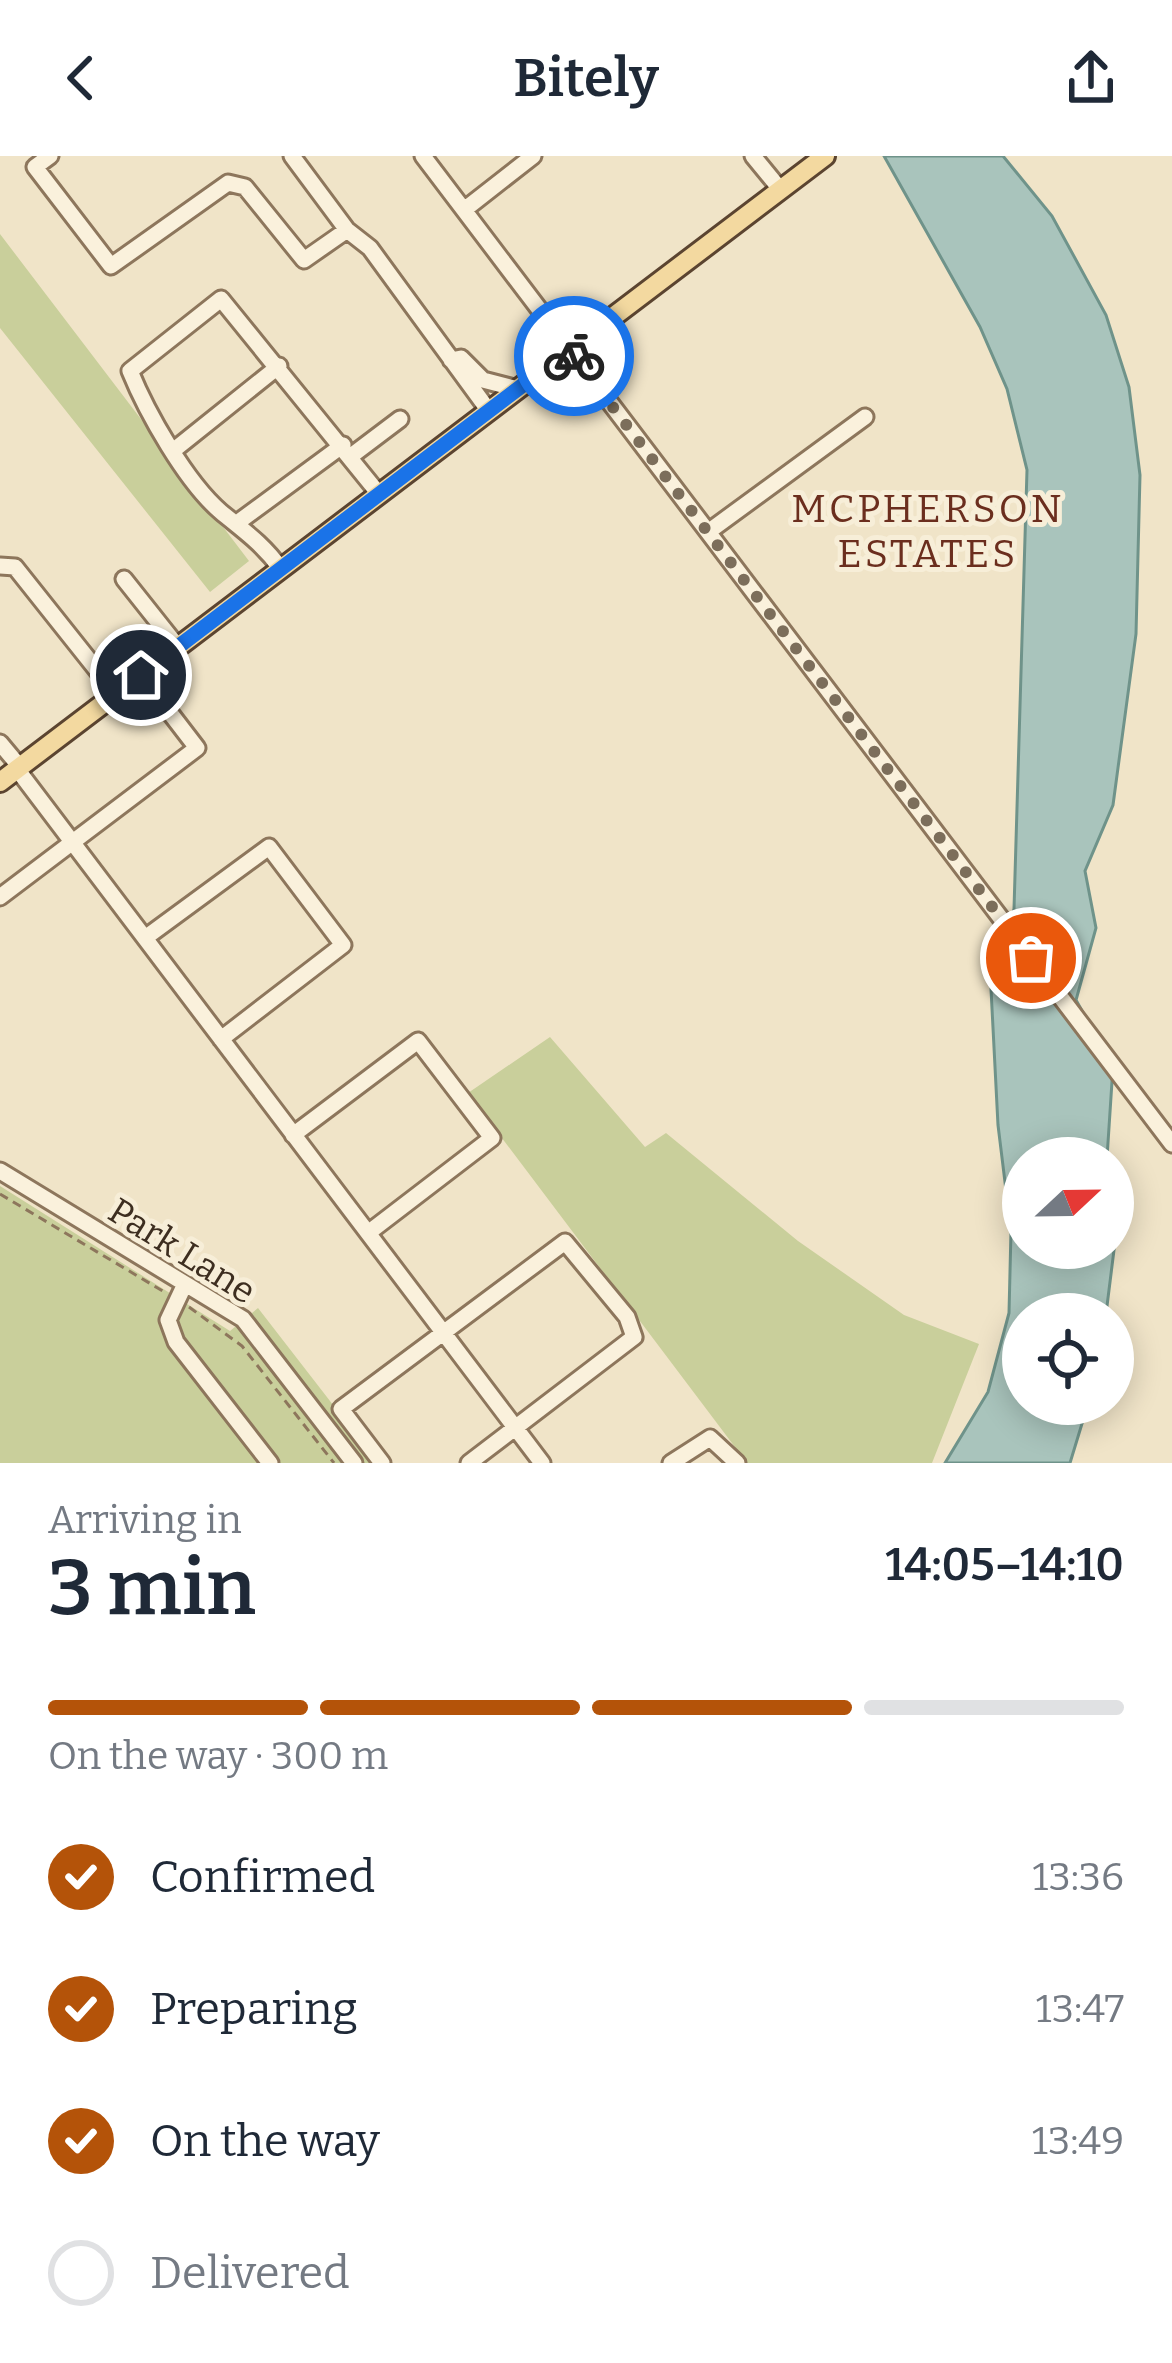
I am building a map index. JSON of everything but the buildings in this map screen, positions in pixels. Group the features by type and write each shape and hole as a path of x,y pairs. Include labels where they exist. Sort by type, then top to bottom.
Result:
{"main road":[{"path":"0,782 825,156"}],"street":[{"path":"50,156 35,167 111,266 228,183 245,188 304,260 347,230"},
{"path":"292,156 347,230 370,248 490,411"},
{"path":"424,156 1172,1144"},
{"path":"464,210 533,156"},
{"path":"753,156 780,189"},
{"path":"281,569 259,540 218,510 174,450 130,371 221,299 380,494"},
{"path":"451,360 461,358 483,380 518,389"},
{"path":"174,450 279,366"},
{"path":"708,532 865,417"},
{"path":"237,523 400,419"},
{"path":"0,566 15,567 116,694"},
{"path":"124,579 178,647"},
{"path":"0,897 197,748 141,675"},
{"path":"0,743 542,1463"},
{"path":"145,938 269,847 343,945 221,1039"},
{"path":"293,1135 418,1041 492,1138 368,1233"},
{"name":"Park Lane","path":"0,1171 243,1319 354,1463"},
{"path":"382,1463 340,1409 565,1242 635,1331 630,1342 469,1463"},
{"path":"184,1286 168,1320 176,1342 270,1463"},
{"path":"671,1463 710,1438 736,1463"}],"green space":[{"path":"0,234 249,561 210,592 0,328"},
{"path":"550,1037 645,1147 666,1133 798,1241 904,1315 979,1344 932,1463 747,1463 468,1093"},
{"path":"0,1186 230,1331 258,1308 378,1463 0,1463"}],"water":[{"path":"884,156 1003,156 1052,216 1106,315 1129,387 1140,475 1136,634 1113,805 1085,871 1096,928 1076,1000 1113,1066 1108,1137 1002,1137 1002,1158 991,989 1014,909 1027,470 1007,389 980,327"},
{"path":"1010,1269 1112,1269 1109,1293 1009,1293"},
{"path":"1002,1339 1002,1425 1082,1425 1070,1463 945,1463 988,1392"}],"way so far":[{"path":"574,356 1031,958"}],"district":[{"name":"MCPHERSON ESTATES","path":"928,532"}],"route":[{"path":"141,675 569,350 574,356"}]}
